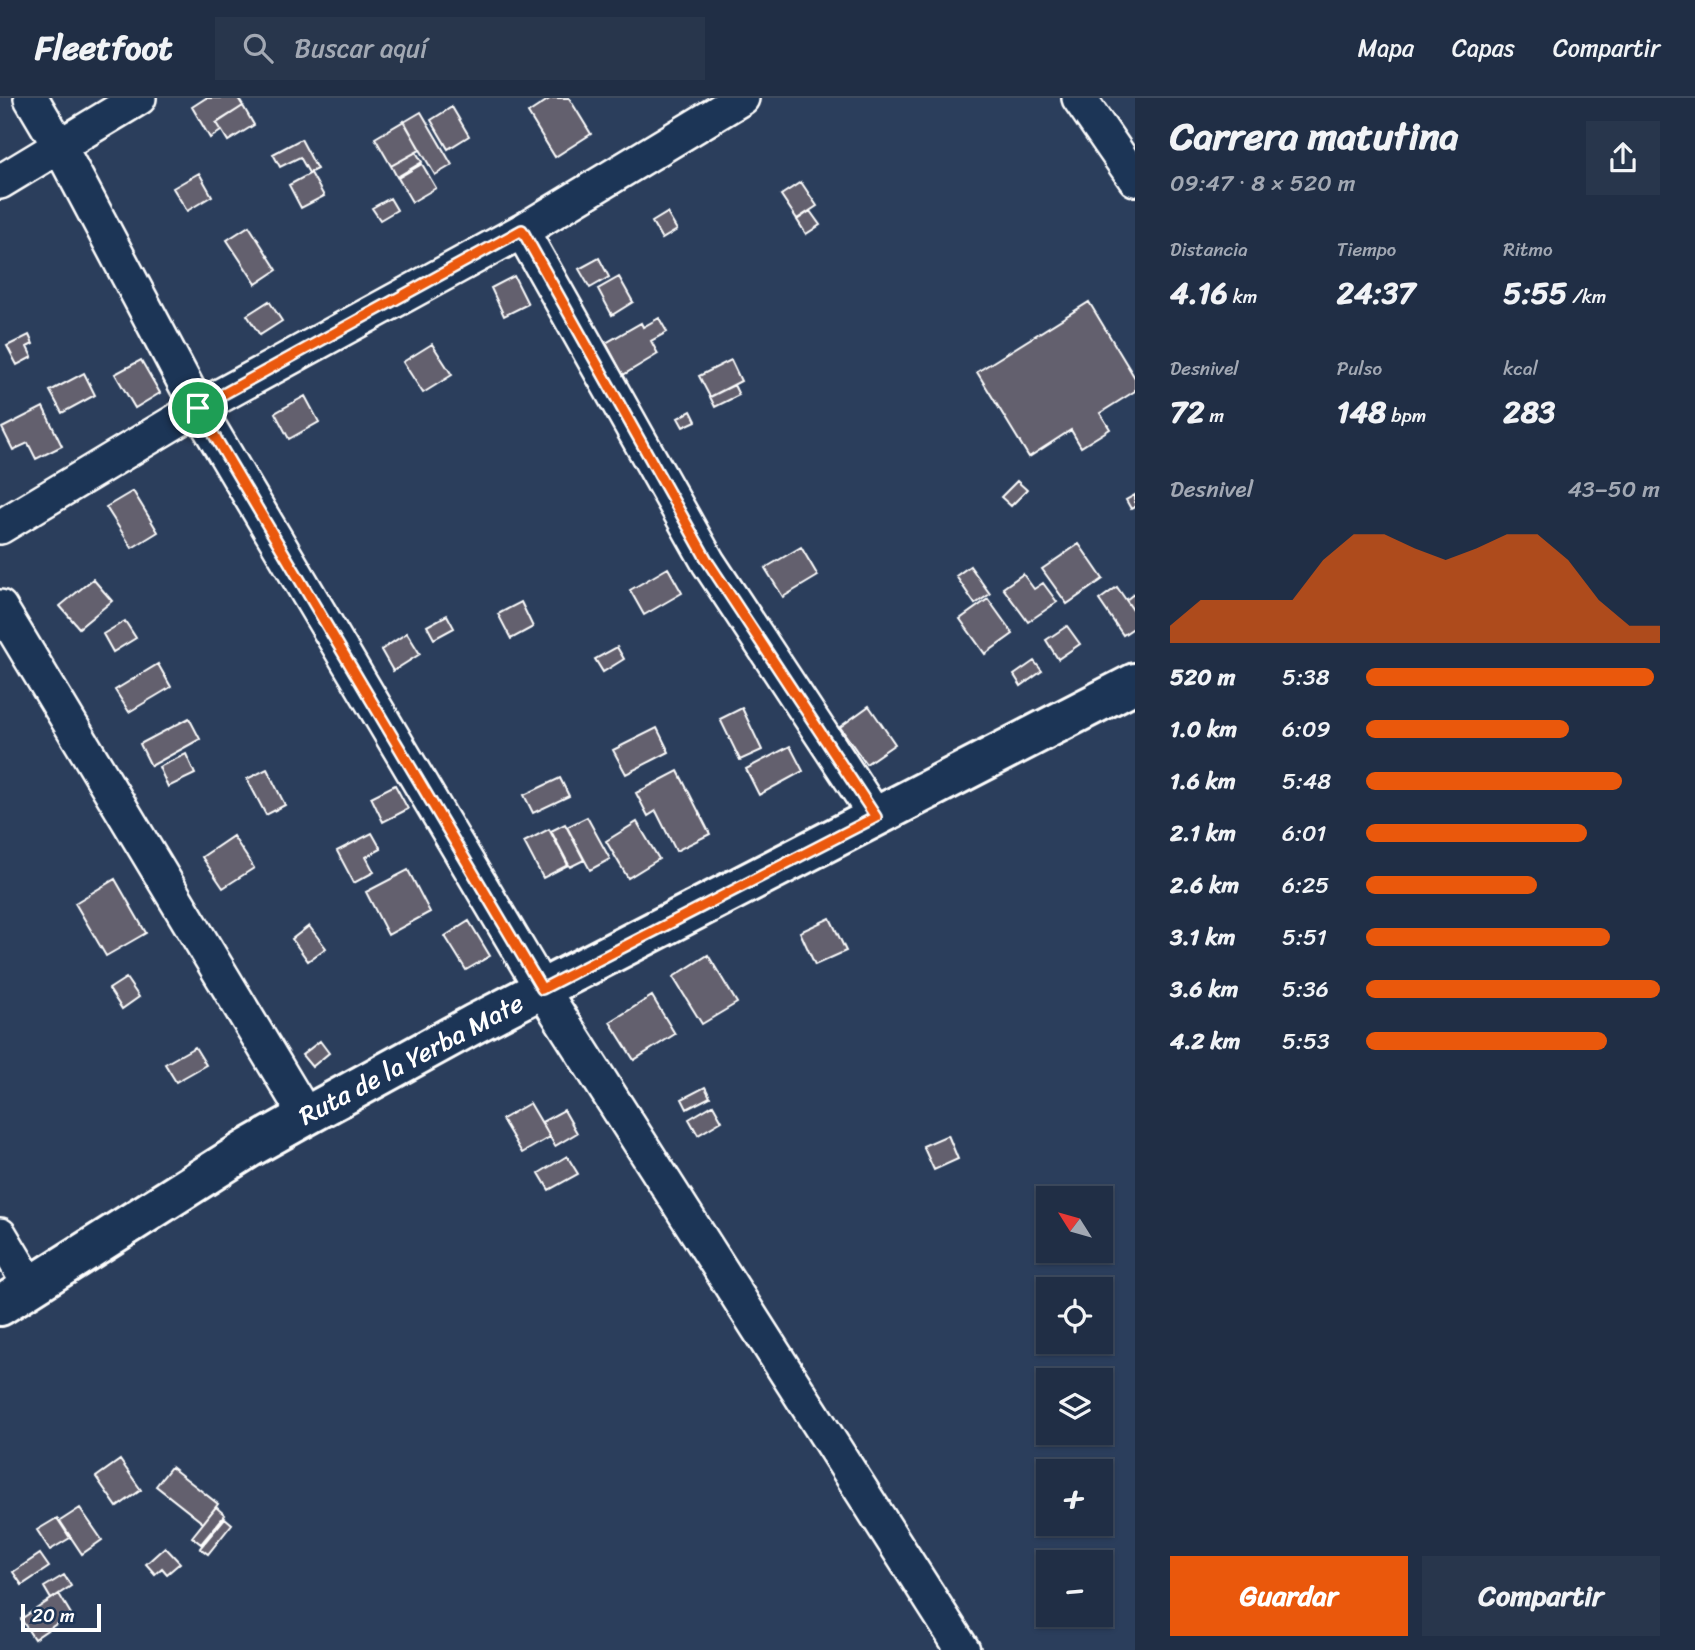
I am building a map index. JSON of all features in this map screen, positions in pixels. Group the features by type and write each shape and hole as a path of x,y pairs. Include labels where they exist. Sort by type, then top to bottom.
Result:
{"main road":[{"name":"Ruta de la Yerba Mate","path":"16,1297 249,1148 306,1116 542,989 1135,684"}],"street":[{"path":"31,98 60,147 198,408 542,989 963,1650"},
{"path":"0,182 139,98"},
{"path":"0,527 198,408 522,230 742,98"},
{"path":"1079,98 1135,179"},
{"path":"522,230 708,562 876,817"},
{"path":"0,607 306,1116"},
{"path":"0,1235 16,1297"}],"building":[{"path":"206,98 238,98 243,106 216,123 221,131 210,138 192,107"},
{"path":"551,98 569,98 591,134 555,157 528,113"},
{"path":"243,106 254,125 228,141 217,123"},
{"path":"452,107 469,136 448,149 431,120"},
{"path":"421,112 452,165 435,175 404,122"},
{"path":"404,121 420,150 391,166 375,138"},
{"path":"301,139 317,169 309,173 300,157 280,167 273,154"},
{"path":"416,152 422,162 397,177 391,166"},
{"path":"422,164 436,188 412,202 398,178"},
{"path":"199,173 212,196 187,211 173,188"},
{"path":"311,173 324,196 301,208 289,185"},
{"path":"801,182 817,206 797,219 781,195"},
{"path":"390,198 397,210 380,220 372,208"},
{"path":"810,211 820,225 806,234 797,220"},
{"path":"667,213 677,230 662,239 652,222"},
{"path":"249,226 277,270 256,284 227,240"},
{"path":"599,258 609,277 590,288 579,269"},
{"path":"514,276 528,304 504,316 491,288"},
{"path":"619,277 633,302 612,315 598,289"},
{"path":"269,301 282,321 260,335 247,315"},
{"path":"1089,302 1135,378 1135,391 1100,413 1110,429 1081,447 1071,430 1029,457 977,372"},
{"path":"659,318 667,332 651,341 658,354 623,375 606,343 641,323 643,327"},
{"path":"29,335 33,344 27,347 32,357 17,365 7,346"},
{"path":"432,344 452,375 423,393 403,362"},
{"path":"141,360 160,393 135,408 115,374"},
{"path":"731,360 741,381 710,397 699,376"},
{"path":"84,373 95,395 62,413 50,391"},
{"path":"734,385 739,395 715,407 710,397"},
{"path":"305,396 319,422 289,439 275,413"},
{"path":"43,407 62,446 36,459 28,443 13,450 2,428"},
{"path":"691,411 696,421 683,427 678,418"},
{"path":"1017,481 1027,490 1011,506 1001,497"},
{"path":"133,491 158,532 132,548 106,507"},
{"path":"1135,495 1135,507 1131,509 1126,500"},
{"path":"1079,544 1103,579 1067,604 1042,569"},
{"path":"801,547 818,576 783,597 765,568"},
{"path":"970,566 990,594 975,604 956,576"},
{"path":"668,568 682,593 644,615 630,590"},
{"path":"1023,574 1034,589 1043,583 1057,602 1028,622 1003,588"},
{"path":"93,579 112,601 79,628 60,606"},
{"path":"1117,587 1135,613 1135,627 1123,635 1099,600"},
{"path":"1135,593 1135,613 1126,600"},
{"path":"988,599 1013,634 985,654 960,619"},
{"path":"521,602 533,627 511,639 498,614"},
{"path":"447,615 454,628 434,639 427,626"},
{"path":"125,621 136,638 113,652 103,634"},
{"path":"1067,626 1080,644 1058,659 1046,640"},
{"path":"407,633 420,654 393,671 381,650"},
{"path":"617,647 624,659 603,672 595,659"},
{"path":"1034,661 1042,671 1021,686 1014,675"},
{"path":"158,664 171,687 129,712 115,690"},
{"path":"869,706 895,744 866,764 840,727"},
{"path":"742,708 762,750 740,760 720,719"},
{"path":"189,718 200,739 151,766 140,744"},
{"path":"657,728 669,752 626,774 613,750"},
{"path":"790,746 803,771 759,795 746,769"},
{"path":"186,754 195,774 168,787 159,767"},
{"path":"267,769 285,805 266,815 247,779"},
{"path":"678,771 710,834 676,851 656,811 648,816 636,793"},
{"path":"560,778 569,796 533,813 524,795"},
{"path":"395,785 408,809 383,822 371,797"},
{"path":"587,817 610,859 590,870 567,827"},
{"path":"637,822 659,859 628,878 606,841"},
{"path":"565,824 584,860 570,867 551,831"},
{"path":"549,829 568,865 543,878 524,842"},
{"path":"372,833 381,849 366,857 374,872 354,883 337,851"},
{"path":"233,836 254,868 223,888 202,857"},
{"path":"408,870 430,912 388,935 366,892"},
{"path":"115,879 146,933 106,956 75,903"},
{"path":"830,918 846,951 815,965 800,932"},
{"path":"469,921 490,956 466,970 445,936"},
{"path":"309,926 326,948 308,961 292,939"},
{"path":"708,955 737,1003 702,1024 673,977"},
{"path":"126,978 139,997 122,1009 109,989"},
{"path":"652,996 675,1034 634,1060 610,1022"},
{"path":"320,1041 329,1053 312,1067 302,1055"},
{"path":"195,1047 206,1065 176,1082 165,1064"},
{"path":"705,1087 710,1097 687,1109 682,1099"},
{"path":"530,1103 550,1137 522,1153 502,1119"},
{"path":"713,1105 722,1121 698,1135 689,1119"},
{"path":"564,1110 577,1133 555,1146 542,1122"},
{"path":"948,1135 958,1159 934,1170 923,1146"},
{"path":"567,1156 578,1174 549,1190 539,1173"},
{"path":"120,1460 141,1490 117,1507 96,1477"},
{"path":"171,1467 218,1504 203,1523 156,1486"},
{"path":"216,1507 225,1515 201,1544 192,1537"},
{"path":"80,1508 102,1540 82,1554 60,1521"},
{"path":"57,1518 70,1538 50,1550 37,1530"},
{"path":"225,1518 232,1524 208,1554 200,1548"},
{"path":"165,1547 180,1563 167,1574 162,1568 155,1574 146,1564"},
{"path":"40,1554 49,1567 22,1585 13,1572"},
{"path":"64,1575 71,1586 51,1599 44,1587"},
{"path":"59,1594 71,1614 34,1639 21,1619"}],"route":[{"path":"522,230 708,562 876,817 542,989 198,408 522,230"}]}
